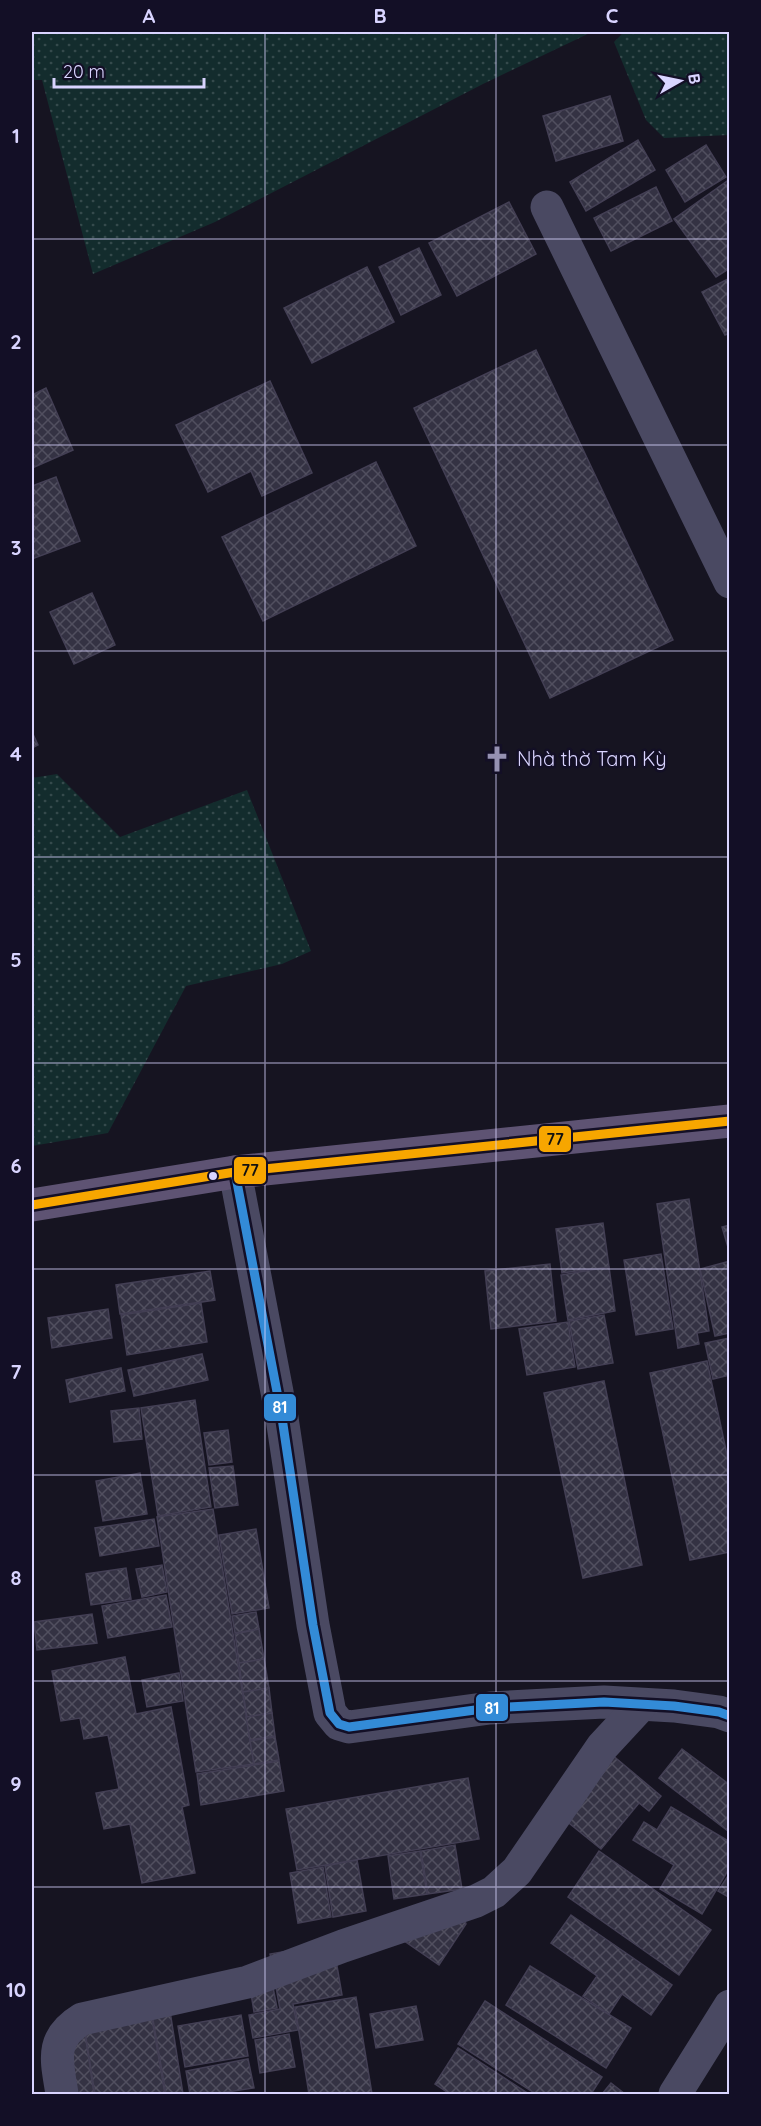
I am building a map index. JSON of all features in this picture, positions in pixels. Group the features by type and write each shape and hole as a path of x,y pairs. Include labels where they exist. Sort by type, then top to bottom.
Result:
{"main road":[{"path":"32,1205 235,1172 729,1121"}],"street":[{"path":"547,207 729,582"},
{"path":"235,1172 282,1418 313,1625 330,1713 339,1724 349,1727 490,1708 604,1702 640,1706 674,1706 718,1712 729,1716"},
{"path":"62,2094 56,2053 69,2026 81,2019 248,1982 343,1946 476,1901 494,1892 517,1871 602,1748 640,1706"},
{"path":"675,2094 729,2006"}],"green space":[{"path":"32,32 592,32 483,84 215,222 93,274 42,80 32,80"},
{"path":"624,32 729,32 729,135 664,138 646,120 614,42"},
{"path":"57,774 120,837 247,790 311,951 282,964 186,986 108,1133 32,1146 32,778"}],"building":[{"path":"610,96 623,141 556,161 543,116"},
{"path":"638,140 655,170 586,211 570,182"},
{"path":"706,145 726,177 685,202 666,170"},
{"path":"730,179 730,268 716,277 674,219"},
{"path":"656,187 672,221 611,251 594,218"},
{"path":"509,202 536,254 457,296 429,243"},
{"path":"419,248 441,295 401,315 379,267"},
{"path":"367,267 394,322 312,363 284,308"},
{"path":"730,278 730,333 725,335 702,292"},
{"path":"536,350 673,640 550,698 414,408"},
{"path":"270,381 312,473 262,496 251,471 208,492 176,425"},
{"path":"46,388 73,450 32,468 32,395"},
{"path":"376,462 416,546 263,621 222,537"},
{"path":"56,477 80,541 32,559 32,486"},
{"path":"92,593 115,645 74,664 50,612"},
{"path":"32,732 38,745 32,748"},
{"path":"689,1199 709,1331 697,1333 699,1344 678,1348 657,1204"},
{"path":"603,1223 609,1267 562,1273 556,1229"},
{"path":"730,1225 730,1254 722,1227"},
{"path":"661,1254 673,1329 636,1335 624,1260"},
{"path":"730,1261 730,1333 715,1336 700,1269"},
{"path":"550,1264 556,1321 491,1329 485,1271"},
{"path":"609,1267 615,1311 568,1320 561,1275"},
{"path":"210,1271 215,1300 120,1314 116,1285"},
{"path":"201,1303 207,1342 127,1355 121,1315"},
{"path":"108,1309 112,1338 52,1348 48,1318"},
{"path":"604,1315 613,1363 578,1369 569,1321"},
{"path":"568,1322 575,1367 527,1375 519,1329"},
{"path":"730,1338 730,1375 713,1379 705,1343"},
{"path":"202,1354 208,1380 134,1396 128,1370"},
{"path":"707,1361 730,1469 730,1552 690,1560 650,1373"},
{"path":"121,1368 125,1391 70,1402 66,1380"},
{"path":"604,1381 642,1565 583,1578 544,1393"},
{"path":"195,1400 211,1507 158,1516 141,1408"},
{"path":"139,1408 142,1439 114,1442 111,1411"},
{"path":"228,1430 232,1462 209,1465 204,1433"},
{"path":"233,1466 238,1505 215,1508 209,1468"},
{"path":"140,1473 147,1514 103,1521 96,1481"},
{"path":"213,1509 254,1764 196,1772 157,1517"},
{"path":"154,1519 159,1546 100,1556 95,1528"},
{"path":"256,1529 269,1608 232,1614 219,1535"},
{"path":"162,1565 167,1592 142,1597 136,1569"},
{"path":"126,1568 131,1599 91,1605 86,1574"},
{"path":"166,1595 172,1627 108,1638 102,1606"},
{"path":"256,1612 259,1629 235,1633 232,1616"},
{"path":"92,1614 97,1643 37,1650 34,1622"},
{"path":"259,1629 264,1659 239,1663 235,1634"},
{"path":"125,1657 136,1714 171,1707 189,1805 182,1807 195,1873 142,1883 130,1824 104,1829 96,1793 119,1789 108,1735 84,1739 80,1718 61,1721 52,1671"},
{"path":"264,1659 269,1688 243,1692 239,1663"},
{"path":"179,1673 183,1701 147,1707 142,1680"},
{"path":"269,1688 272,1713 247,1717 243,1692"},
{"path":"272,1713 275,1736 250,1740 246,1717"},
{"path":"275,1737 279,1760 254,1764 250,1741"},
{"path":"682,1749 730,1785 728,1831 659,1778"},
{"path":"611,1754 661,1796 649,1811 639,1803 601,1849 560,1816"},
{"path":"279,1761 284,1791 201,1805 197,1774"},
{"path":"468,1778 479,1839 297,1870 286,1809"},
{"path":"671,1807 730,1842 730,1867 702,1914 660,1889 674,1865 633,1840 644,1822 657,1830"},
{"path":"455,1845 462,1889 428,1894 421,1851"},
{"path":"420,1851 427,1894 394,1899 388,1856"},
{"path":"599,1851 711,1930 679,1975 568,1897"},
{"path":"357,1860 366,1911 333,1917 325,1866"},
{"path":"323,1867 331,1917 298,1923 290,1873"},
{"path":"730,1873 730,1898 718,1891"},
{"path":"459,1904 466,1924 439,1965 400,1938"},
{"path":"571,1915 672,1985 651,2015 622,1994 609,2014 583,1996 597,1976 551,1943"},
{"path":"333,1943 342,1995 293,2004 298,2030 253,2038 249,2015 280,2009 270,1954"},
{"path":"530,1966 631,2028 606,2068 506,2005"},
{"path":"271,1977 277,2008 254,2012 249,1981"},
{"path":"148,1996 165,2094 95,2094 81,2007"},
{"path":"356,1997 372,2094 309,2094 295,2007"},
{"path":"485,2001 602,2077 591,2094 536,2094 458,2044"},
{"path":"416,2006 423,2040 376,2048 370,2014"},
{"path":"170,2011 183,2094 166,2094 152,2014"},
{"path":"241,2015 248,2056 185,2067 178,2026"},
{"path":"84,2027 94,2094 68,2094 58,2031"},
{"path":"289,2034 295,2067 260,2073 255,2040"},
{"path":"458,2048 529,2094 450,2094 435,2084"},
{"path":"248,2059 254,2088 214,2094 190,2094 186,2071"},
{"path":"611,2083 625,2094 602,2094"}],"transit line":[{"name":"77","path":"32,1205 235,1172 730,1121"},
{"name":"81","path":"235,1172 282,1418 313,1625 330,1713 339,1724 349,1727 490,1708 604,1702 674,1706 719,1712 730,1716"}],"place":[{"name":"Nhà thờ Tam Kỳ","path":"497,759"}]}
